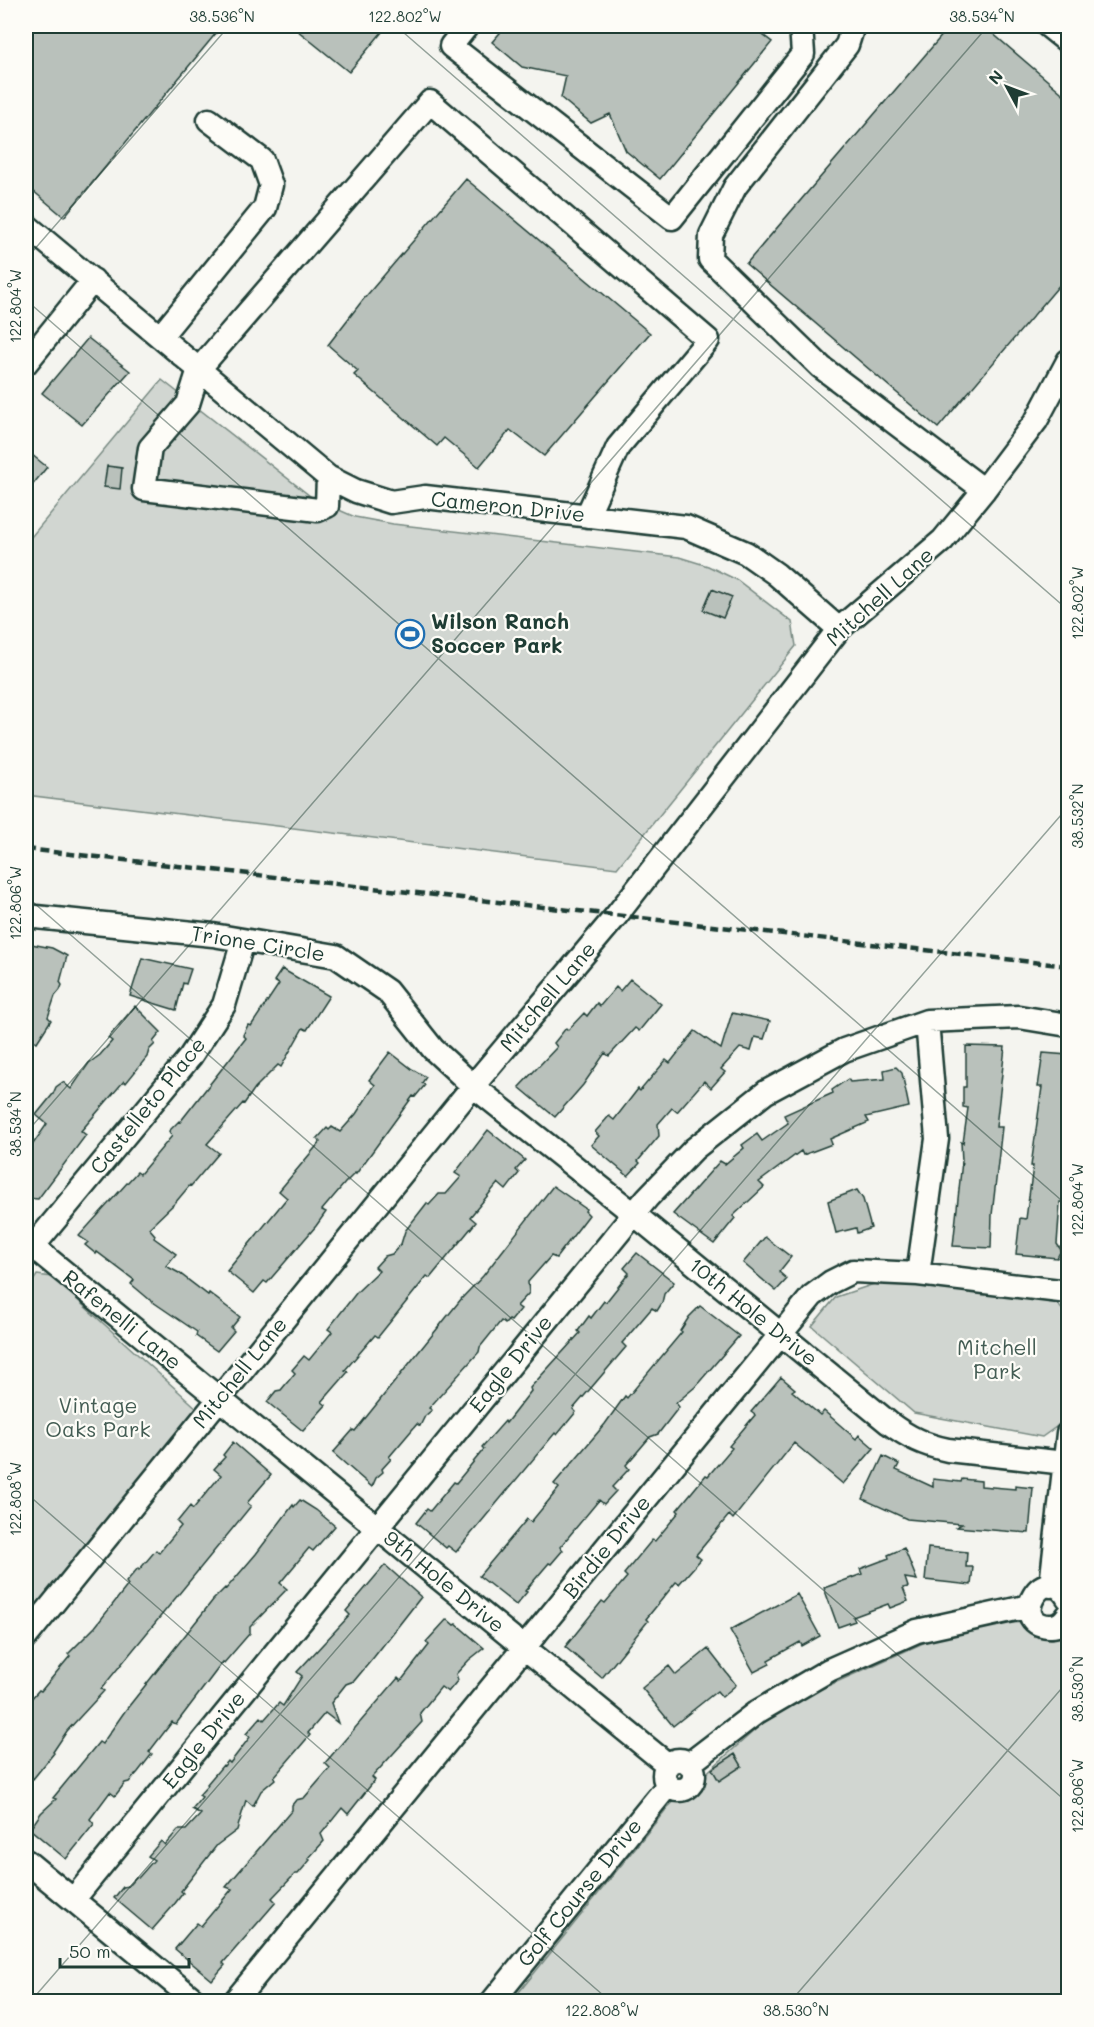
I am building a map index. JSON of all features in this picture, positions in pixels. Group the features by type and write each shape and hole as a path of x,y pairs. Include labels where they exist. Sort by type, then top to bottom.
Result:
{"street":[{"path":"467,26 451,46 672,218 802,54 801,26"},
{"path":"853,26 847,45 735,187 711,235 710,259 821,367 984,490"},
{"path":"1048,26 1068,42"},
{"path":"328,477 327,506 318,510 144,489 150,448 188,404 199,369 430,102 708,340 618,447 587,516"},
{"path":"160,337 265,208 271,185 262,160 209,120"},
{"name":"Cameron Drive","path":"26,225 328,477 356,491 391,502 425,497 686,527 746,553 776,574 839,629"},
{"path":"26,363 93,280"},
{"name":"Mitchell Lane","path":"26,1637 473,1086 616,916 839,629 943,540 984,490 1036,421 1068,361"},
{"name":"Trione Circle","path":"26,916 213,935 336,956 387,991 433,1049 473,1086"},
{"name":"Castelleto Place","path":"28,1248 190,1057 224,1005 243,941"},
{"name":"Eagle Drive","path":"73,1900 634,1214 694,1149 766,1092 844,1050 927,1021 1019,1017 1068,1024"},
{"path":"918,1274 938,1139 927,1021"},
{"name":"10th Hole Drive","path":"473,1086 911,1439 948,1450 1065,1463"},
{"name":"Rafenelli Lane","path":"28,1248 219,1399"},
{"name":"Birdie Drive","path":"234,2001 812,1296 831,1282 853,1271 918,1274 1068,1292"},
{"name":"9th Hole Drive","path":"219,1399 675,1771"},
{"path":"1068,1433 1060,1592 1037,1590 1032,1595 1030,1606 1035,1620 1047,1626 1060,1624 1068,1614"},
{"name":"Golf Course Drive","path":"492,2001 675,1771 757,1712 829,1670 917,1631 1030,1606"},
{"path":"26,1862 197,2001"}],"green space":[{"name":"Wilson Ranch Soccer Park","path":"162,380 314,499 355,517 393,524 679,557 708,566 737,580 792,622 796,646 617,868 26,795 26,543"},
{"name":"Vintage Oaks Park","path":"37,1275 52,1277 199,1410 26,1621 26,1292"},
{"name":"Mitchell Park","path":"883,1281 1053,1298 1068,1317 1060,1424 1042,1437 914,1413 812,1326 836,1297"},
{"path":"1068,1622 1068,2001 511,2002 668,1807 781,1707 932,1639 992,1623"}],"building":[{"path":"26,26 222,26 64,217 26,185"},
{"path":"292,26 387,26 349,72"},
{"path":"506,26 751,26 772,42 660,179 626,151 610,114 591,123 561,98 566,76 522,67 492,42"},
{"path":"950,26 984,26 1068,98 1068,275 938,428 746,264"},
{"path":"466,179 650,333 544,456 510,430 479,467 444,438 437,446 354,375 358,371 328,345 362,301"},
{"path":"88,338 130,371 82,425 42,393"},
{"path":"26,450 47,467 26,493"},
{"path":"107,466 122,468 120,489 104,487"},
{"path":"712,589 732,597 723,618 703,610"},
{"path":"26,943 52,948 67,956 60,982 62,985 55,996 48,1017 51,1020 37,1042 26,1037"},
{"path":"142,958 191,969 186,984 183,983 176,1010 130,996"},
{"path":"282,969 329,996 307,1030 303,1028 281,1067 278,1065 255,1088 244,1104 207,1144 219,1153 191,1186 149,1228 155,1235 154,1238 176,1254 166,1266 208,1295 209,1293 240,1317 231,1328 234,1331 217,1351 196,1336 197,1332 150,1300 131,1284 134,1280 97,1252 96,1254 85,1245 88,1242 79,1236 137,1172 140,1174 172,1136 169,1131 180,1122 246,1038 243,1035 248,1025 251,1026 279,984 274,981"},
{"path":"630,979 661,1004 639,1031 635,1028 609,1056 605,1053 583,1085 555,1117 519,1087 557,1047 554,1043 566,1028 568,1030 584,1013 587,1016 597,1003 600,1006 616,987 620,991"},
{"path":"135,1006 161,1032 153,1042 155,1044 126,1083 124,1081 81,1131 86,1135 38,1199 26,1198 26,1154 47,1124 36,1115 56,1087 63,1082 71,1089 89,1063 100,1055 112,1041 108,1038"},
{"path":"732,1013 770,1021 764,1039 755,1037 751,1051 740,1048 721,1069 725,1072 711,1088 704,1081 677,1112 672,1108 658,1124 659,1136 628,1176 591,1145 599,1136 595,1132 609,1116 614,1120 638,1089 640,1091 666,1060 670,1063 695,1031 721,1049"},
{"path":"966,1046 1005,1047 996,1127 1002,1127 992,1215 991,1248 953,1246 962,1161 961,1142 963,1143 968,1108 963,1107 963,1087 966,1087"},
{"path":"390,1052 426,1077 422,1083 425,1085 415,1097 413,1096 356,1174 345,1183 322,1210 326,1212 316,1226 267,1283 264,1281 254,1293 227,1271 287,1198 279,1191 320,1142 317,1139 327,1128 329,1130 332,1127 340,1132 356,1114 375,1085 369,1080"},
{"path":"1043,1053 1068,1055 1066,1138 1068,1138 1068,1170 1065,1202 1060,1202 1057,1244 1061,1250 1057,1258 1016,1254 1020,1218 1026,1219 1042,1087 1038,1087"},
{"path":"896,1067 902,1073 909,1107 866,1117 869,1122 830,1139 832,1144 803,1155 801,1151 759,1182 764,1187 733,1216 735,1218 714,1244 673,1214 720,1161 725,1164 744,1148 742,1145 757,1134 762,1141 788,1123 784,1115 833,1093 832,1090 848,1079 850,1082 885,1079 884,1070"},
{"path":"488,1130 525,1160 516,1170 519,1173 506,1190 498,1183 470,1217 476,1222 430,1278 427,1276 378,1337 375,1335 345,1370 348,1372 322,1402 326,1405 303,1431 267,1402 295,1373 292,1370 304,1356 309,1360 332,1332 328,1329 357,1292 379,1271 375,1267 401,1244 405,1231 427,1203 429,1205 439,1194 446,1194 461,1177 455,1173"},
{"path":"553,1186 586,1209 589,1215 556,1258 551,1256 528,1282 529,1293 517,1306 521,1309 511,1321 505,1324 501,1321 480,1347 479,1352 429,1408 432,1410 425,1416 420,1426 417,1424 389,1457 391,1459 382,1469 383,1472 376,1478 372,1487 333,1453 353,1430 355,1431 462,1298 483,1276"},
{"path":"857,1190 863,1199 871,1228 857,1233 856,1228 836,1233 828,1201"},
{"path":"765,1237 791,1257 779,1272 787,1279 776,1291 743,1263"},
{"path":"637,1253 674,1282 664,1294 657,1311 652,1308 622,1343 626,1347 573,1409 576,1412 557,1435 555,1433 456,1552 448,1546 446,1548 416,1523 427,1509 430,1511 454,1482 456,1483 484,1449 482,1447 505,1421 506,1423 531,1391 530,1388 580,1333 578,1331 589,1316 591,1318 604,1301 606,1302 629,1273 624,1268"},
{"path":"700,1306 739,1336 695,1387 676,1403 679,1407 658,1434 650,1437 626,1465 629,1469 612,1487 616,1491 604,1504 599,1500 560,1547 563,1550 525,1591 527,1592 516,1605 479,1576 527,1519 531,1522 559,1488 554,1484 605,1424 625,1396 627,1398 682,1332 680,1331 689,1317"},
{"path":"781,1377 795,1389 792,1391 820,1415 824,1411 856,1439 859,1435 874,1448 843,1484 794,1443 733,1519 729,1515 696,1555 701,1559 679,1584 676,1582 602,1678 565,1647 602,1601 605,1603 627,1577 624,1574 652,1540 655,1541 706,1475 708,1476 732,1448 729,1446 755,1415 751,1412"},
{"path":"233,1442 271,1475 247,1503 251,1506 101,1689 104,1691 67,1731 54,1753 33,1779 26,1770 26,1708 31,1703 29,1701 39,1690 41,1691 70,1656 68,1654 95,1627 128,1585 126,1582 138,1568 139,1570 156,1550 159,1553 181,1526 177,1522 190,1506 193,1509 221,1475 214,1469 225,1457 223,1455"},
{"path":"883,1456 899,1464 896,1470 933,1487 933,1479 961,1482 962,1479 981,1481 981,1486 1033,1488 1029,1533 956,1527 962,1524 907,1519 863,1499"},
{"path":"300,1500 335,1526 313,1551 309,1548 280,1583 287,1589 250,1627 250,1633 223,1662 176,1724 172,1722 149,1752 152,1754 138,1772 115,1796 110,1792 90,1819 94,1824 66,1859 30,1829 99,1742 102,1744 125,1711 213,1600 226,1589 293,1505 294,1507"},
{"path":"904,1548 917,1580 905,1578 908,1587 903,1588 908,1601 890,1608 888,1604 853,1617 855,1621 838,1627 824,1588 862,1574 860,1569 889,1558 888,1555"},
{"path":"928,1548 967,1552 966,1567 973,1567 971,1585 925,1580"},
{"path":"385,1565 421,1597 354,1681 346,1684 331,1703 338,1723 325,1713 308,1733 310,1735 274,1777 275,1779 261,1791 253,1806 246,1800 237,1830 217,1845 181,1891 183,1893 152,1930 114,1898 123,1887 128,1886 136,1877 139,1877 154,1860 148,1856 161,1841 165,1845 178,1830 186,1830 201,1814 192,1809 202,1797 199,1795 207,1784 223,1765 228,1761 230,1763 250,1737 246,1734 261,1717 264,1720 279,1703 283,1706 302,1676 297,1672 350,1615 346,1611"},
{"path":"797,1594 820,1636 802,1646 800,1642 768,1660 770,1664 754,1672 730,1630"},
{"path":"447,1619 484,1648 456,1674 458,1680 448,1692 441,1687 420,1713 422,1722 372,1777 375,1780 348,1814 342,1808 321,1834 324,1841 308,1859 310,1860 272,1898 276,1902 223,1963 225,1965 212,1980 175,1949 197,1923 201,1926 232,1889 226,1887 292,1810 292,1805 296,1800 304,1798 330,1768 325,1763 398,1678 401,1681 429,1645 426,1642"},
{"path":"708,1649 736,1685 722,1697 717,1691 673,1726 642,1688 669,1666 676,1675"},
{"path":"735,1754 742,1766 719,1781 712,1769"}],"railway":[{"path":"26,849 1068,966"}],"place":[{"name":"Wilson Ranch Soccer Park","path":"410,634"}]}
